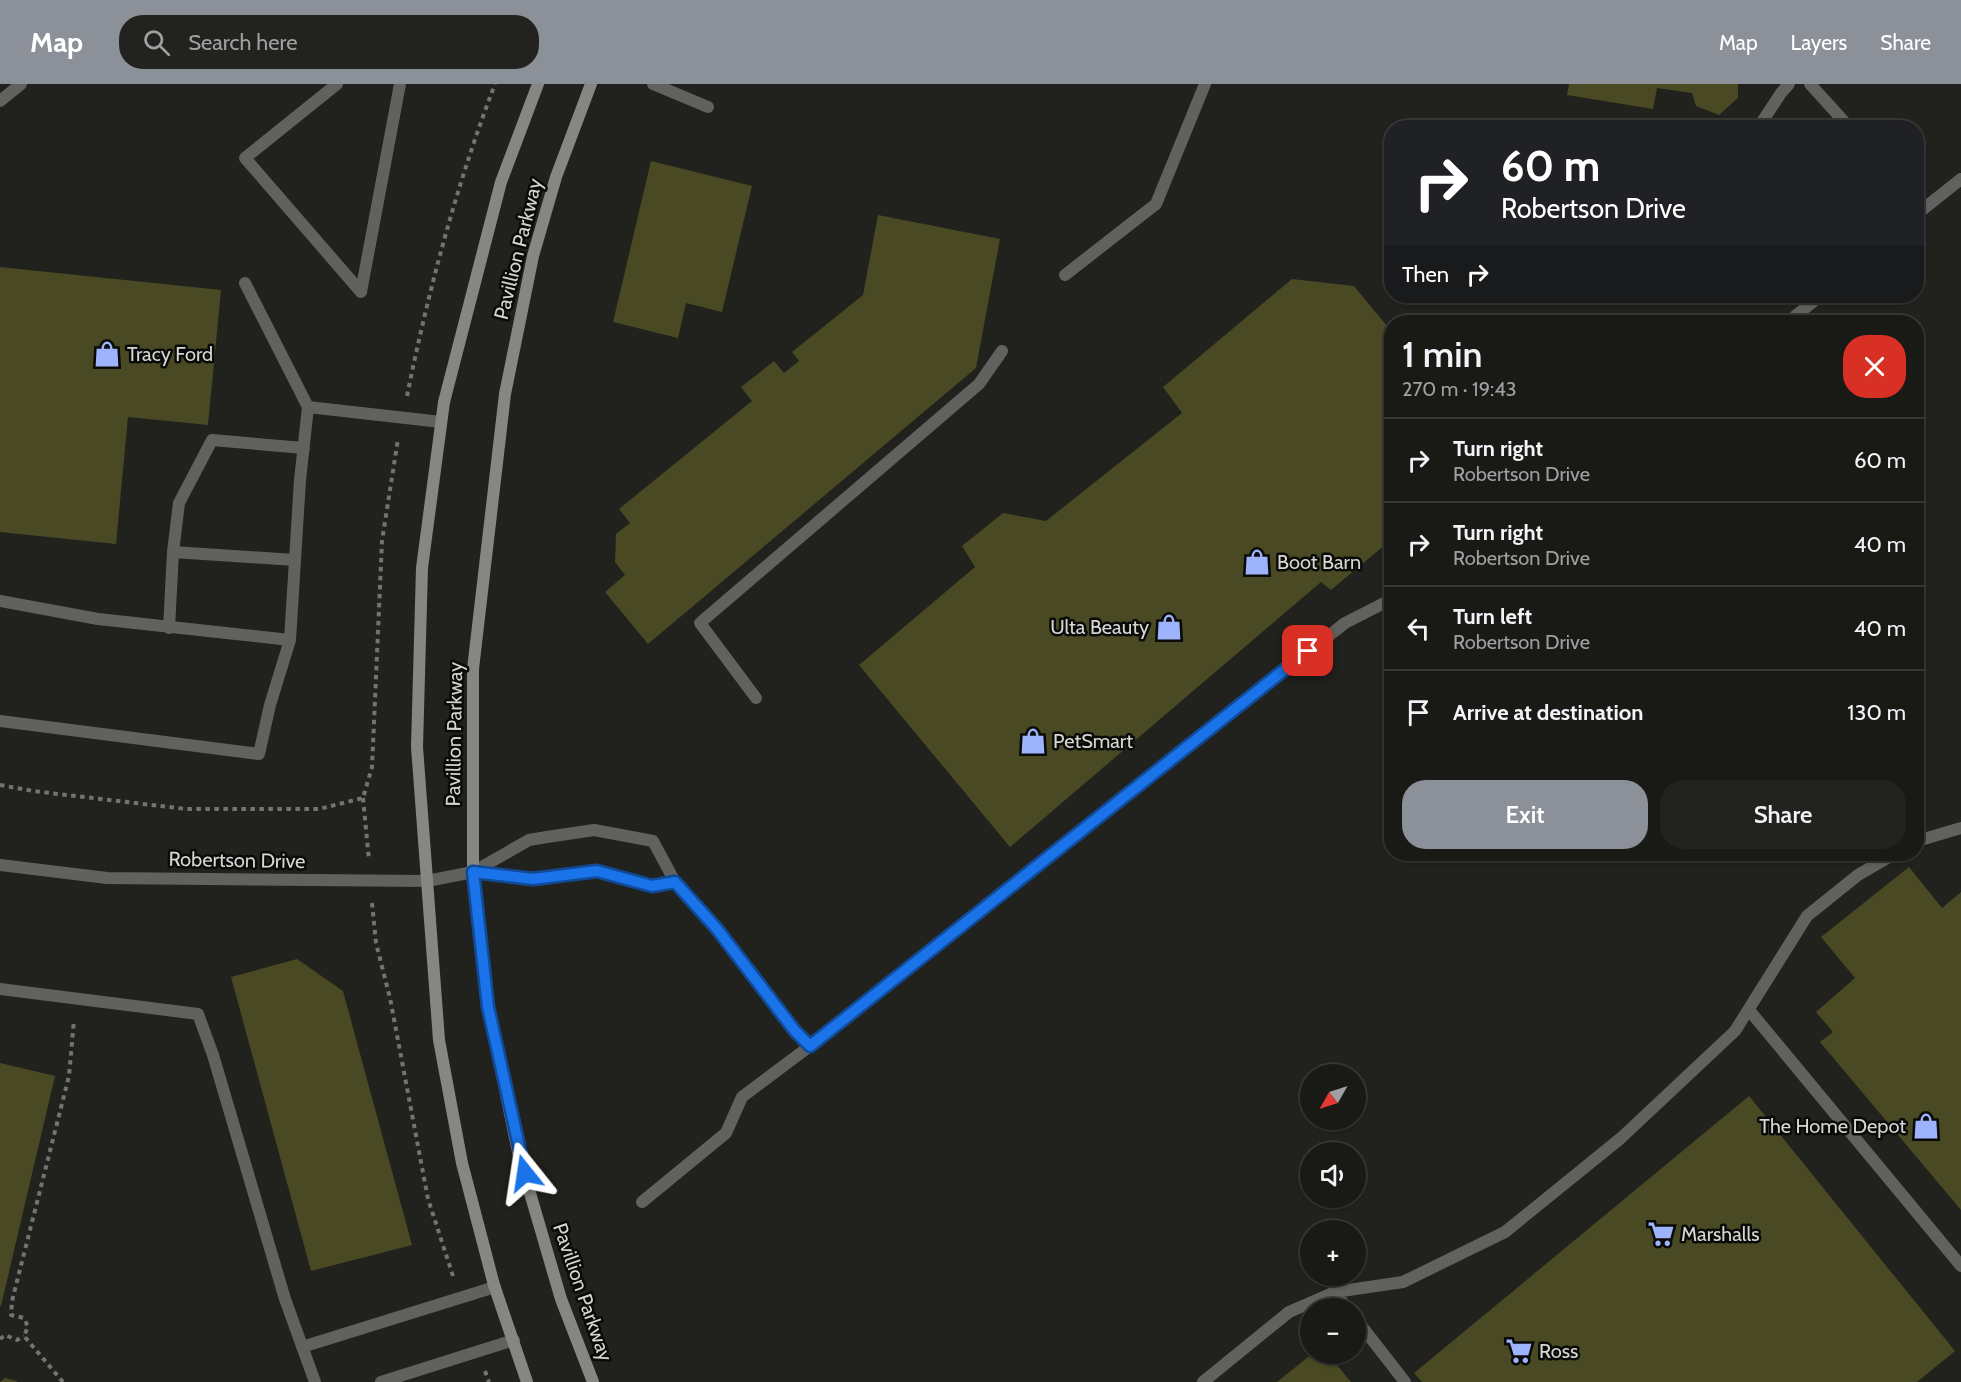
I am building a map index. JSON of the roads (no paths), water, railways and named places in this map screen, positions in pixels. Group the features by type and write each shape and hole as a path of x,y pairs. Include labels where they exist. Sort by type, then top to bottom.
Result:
{"main road":[{"name":"Pavillion Parkway","path":"527,1382 495,1287 462,1163 439,1040 417,747 422,568 444,402 501,182 538,84"},
{"name":"Pavillion Parkway","path":"591,84 556,177 533,256 505,394 473,669 473,872 488,1007 519,1152 561,1299 593,1382"}],"street":[{"path":"0,101 21,84"},
{"path":"337,84 245,158 361,292 400,84"},
{"path":"653,84 708,107"},
{"path":"1065,275 1156,204 1204,84"},
{"path":"1763,120 1789,84"},
{"path":"1810,84 1843,120"},
{"path":"1924,205 1961,179"},
{"path":"0,721 259,754 270,705 290,640 308,407 245,283"},
{"path":"1797,315 1811,303"},
{"path":"756,698 700,623 978,384 1002,351"},
{"path":"308,407 441,422"},
{"path":"169,628 172,552 179,503 212,440 304,448"},
{"path":"172,552 296,560"},
{"path":"0,601 98,619 290,640"},
{"path":"642,1202 726,1133 742,1097 810,1046 1345,623 1384,603"},
{"path":"1924,839 1961,828"},
{"name":"Robertson Drive","path":"0,865 107,878 427,882 473,872 529,840 594,830 654,841 675,882 717,929 795,1031 810,1046"},
{"path":"1203,1382 1289,1312 1335,1292 1403,1282 1505,1232 1621,1138 1735,1031 1808,916 1858,875 1882,861"},
{"name":"Robertson Drive","path":"473,872 533,879 597,871 652,886 675,882"},
{"path":"0,989 198,1014 213,1055 285,1299 315,1382"},
{"path":"1749,1010 1961,1266"},
{"path":"302,1347 495,1287"},
{"path":"1335,1292 1340,1298"},
{"path":"1366,1332 1405,1382"},
{"path":"381,1382 514,1340"}],"place":[{"name":"Tracy Ford","path":"107,354"},
{"name":"Boot Barn","path":"1257,562"},
{"name":"Ulta Beauty","path":"1169,627"},
{"name":"PetSmart","path":"1033,741"},
{"name":"The Home Depot","path":"1926,1126"},
{"name":"Marshalls","path":"1661,1234"},
{"name":"Ross","path":"1519,1351"}]}
